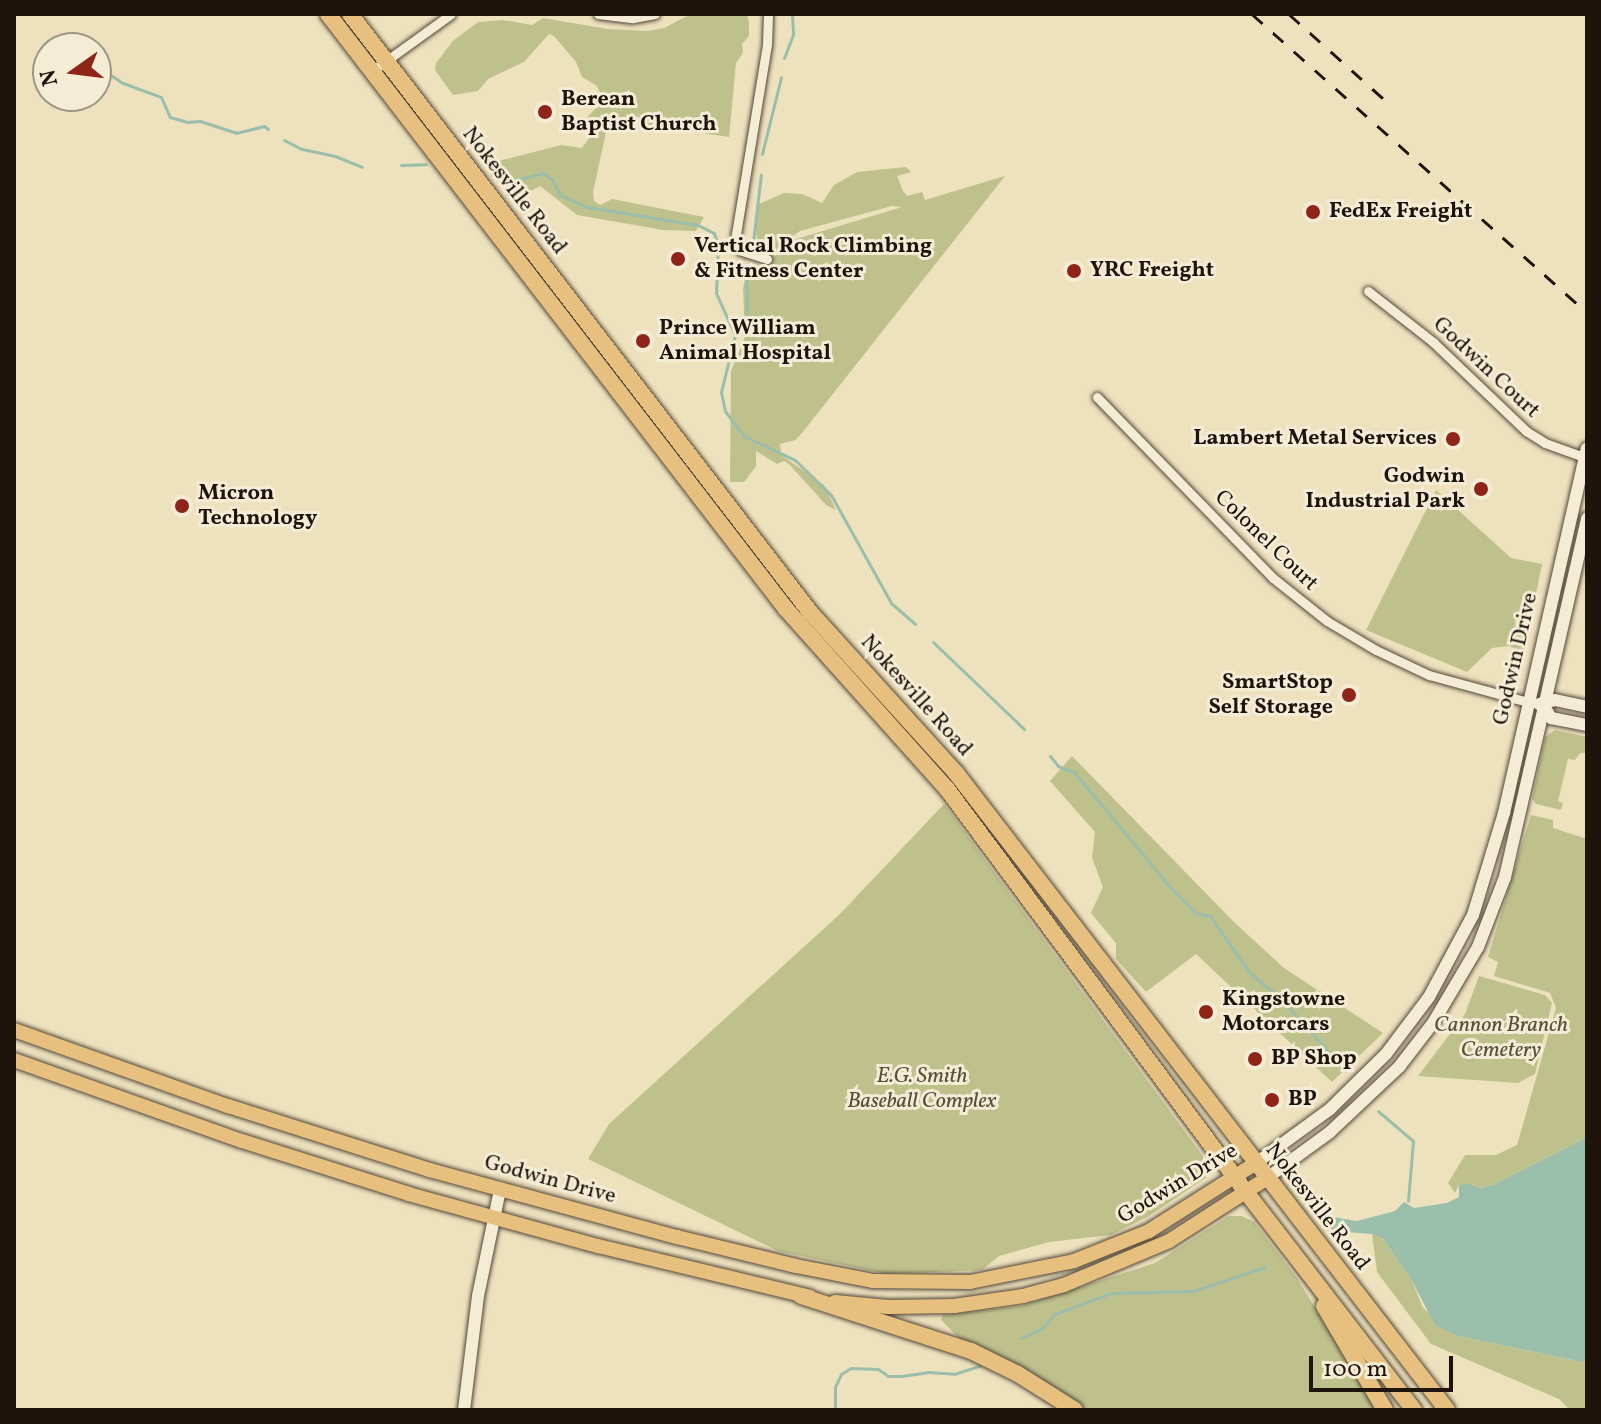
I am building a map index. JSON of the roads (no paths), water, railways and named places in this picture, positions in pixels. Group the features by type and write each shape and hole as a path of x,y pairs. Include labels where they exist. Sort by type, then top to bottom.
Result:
{"highway":[{"name":"Nokesville Road","path":"328,14 379,66 810,612 956,773 1425,1382 1450,1410"},
{"name":"Nokesville Road","path":"350,14 379,66 786,609 947,789 1246,1192 1414,1410"},
{"path":"1305,1269 1339,1335 1385,1410"},
{"path":"801,1296 971,1351 1018,1374 1075,1410"}],"main road":[{"name":"Godwin Drive","path":"14,1030 270,1120 500,1190 839,1276 940,1284 1009,1277 1099,1252 1158,1225 1256,1163"},
{"name":"Godwin Drive","path":"14,1060 270,1150 493,1217 801,1296 869,1306 915,1308 1023,1296 1098,1274 1137,1257 1267,1178"}],"street":[{"path":"379,66 451,14"},
{"path":"598,14 633,18 655,14"},
{"path":"767,259 740,250 735,240 767,44 768,14"},
{"name":"Godwin Court","path":"1368,291 1433,342 1526,431 1545,443 1586,454"},
{"name":"Colonel Court","path":"1097,397 1273,578 1327,621 1376,650 1429,675 1528,702"},
{"name":"Godwin Drive","path":"1256,1163 1304,1131 1359,1084 1407,1029 1448,966 1485,881 1586,454"},
{"name":"Godwin Drive","path":"1267,1178 1327,1135 1380,1087 1433,1023 1464,974 1505,877 1587,518"},
{"path":"1528,702 1544,706 1555,700 1587,707"},
{"path":"1544,706 1551,718 1587,725"},
{"path":"1448,966 1464,974"},
{"path":"464,1410 478,1296 500,1190"}],"waterway":[{"path":"784,58 793,34 792,14"},
{"path":"112,76 161,97 170,117 188,122 200,121 236,133 264,126 268,129"},
{"path":"762,154 781,77"},
{"path":"284,140 302,149 335,156 362,167"},
{"path":"401,165 426,164"},
{"path":"492,175 517,180 543,173 552,179 560,195 587,207 698,225 714,233 718,244 716,293 735,335 721,392 725,411 744,436 795,460 831,495 891,603 915,624"},
{"path":"753,242 761,174"},
{"path":"735,334 747,316 746,266"},
{"path":"933,642 1024,729"},
{"path":"1050,756 1058,766 1074,772 1171,888 1196,913 1210,916 1249,972 1281,999 1345,1070"},
{"path":"1378,1111 1413,1141 1408,1201"},
{"path":"1021,1338 1042,1328 1055,1314 1111,1293 1194,1291 1264,1267"},
{"path":"835,1410 835,1387 841,1374 851,1368 878,1369 888,1376 901,1376 928,1372 954,1374 981,1365"}],"railway":[{"path":"1252,14 1587,312"},
{"path":"1289,14 1387,102"}],"place":[{"name":"Berean Baptist Church","path":"545,112"},
{"name":"FedEx Freight","path":"1313,212"},
{"name":"Vertical Rock Climbing & Fitness Center","path":"678,259"},
{"name":"YRC Freight","path":"1074,271"},
{"name":"Prince William Animal Hospital","path":"643,341"},
{"name":"Lambert Metal Services","path":"1453,439"},
{"name":"Godwin Industrial Park","path":"1481,489"},
{"name":"Micron Technology","path":"182,506"},
{"name":"SmartStop Self Storage","path":"1349,695"},
{"name":"Kingstowne Motorcars","path":"1206,1012"},
{"name":"BP Shop","path":"1255,1059"},
{"name":"BP","path":"1272,1100"}],"park label":[{"name":"Cannon Branch Cemetery","path":"1501,1038"},
{"name":"E.G. Smith Baseball Complex","path":"922,1088"}]}
